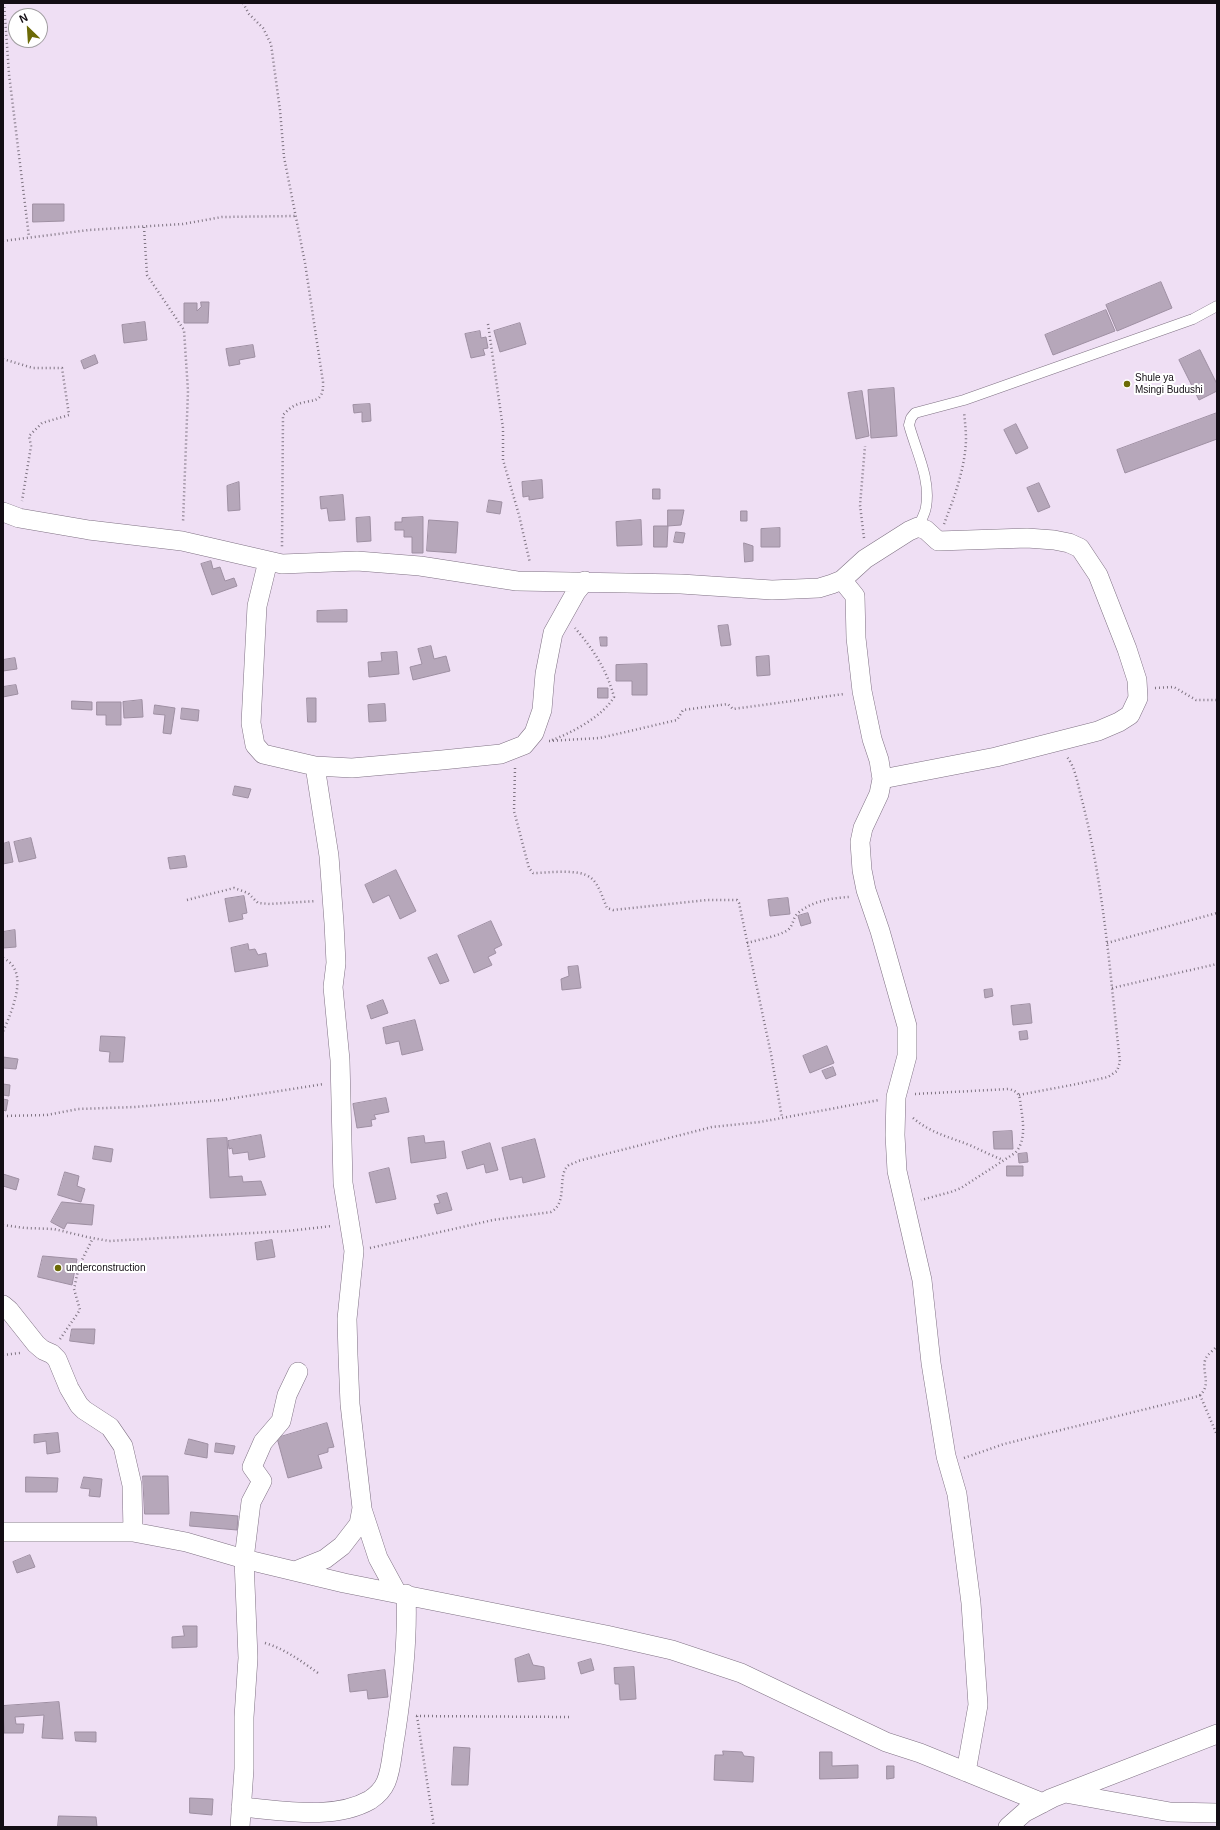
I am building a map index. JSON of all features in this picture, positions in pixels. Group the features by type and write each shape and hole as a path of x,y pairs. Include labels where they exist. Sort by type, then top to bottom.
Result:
{"street":[{"path":"11,515 88,530 182,541 275,562 357,561 420,566 510,580 681,584 772,590 819,588 842,580 865,559 909,531 918,527 926,530 938,542 1027,538 1054,540 1069,543 1080,548 1098,575 1127,649 1138,689 1138,698 1135,708 1130,715 1119,722 1098,731 996,757 882,779"},
{"path":"275,562 257,606 251,723 253,736 255,745 263,754 315,766 352,768 501,754 519,747 534,733 542,710 550,644 557,623 576,592 585,581"},
{"path":"842,580 855,596 856,638 862,691 872,739 879,760 882,779 879,794 863,828 860,842 862,870 868,896 907,1026 907,1056 896,1101 896,1164 922,1280 931,1363 948,1464 957,1494 964,1543 978,1705 966,1772"},
{"path":"241,1807 312,1813 346,1809 370,1799 379,1792 386,1782 390,1764 398,1716 407,1636 401,1593 378,1558 362,1508 350,1404 347,1319 354,1251 351,1224 343,1183 340,1082 333,987 336,963 332,900 328,856 315,766"},
{"path":"3,1305 10,1310 36,1344 57,1359 69,1388 79,1405 110,1427 123,1446 132,1486 133,1532"},
{"path":"240,1827 244,1769 244,1717 247,1674 244,1559 251,1502 262,1481 252,1467 263,1442 280,1422 287,1395 298,1372"},
{"path":"295,1571 325,1559 342,1546 359,1524 362,1508"},
{"path":"3,1532 133,1532 186,1542 244,1559 295,1571 606,1635 679,1653 741,1673 886,1742 920,1753 1043,1803"},
{"path":"1008,1827 1025,1812 1065,1793 1217,1734"},
{"path":"1065,1793 1170,1812 1217,1814"}],"lane":[{"path":"918,527 926,506 926,482 909,425 911,418 918,412 964,400 1193,319 1217,306"}],"path":[{"path":"4,3 9,74 29,237"},
{"path":"243,3 249,14 263,28 272,44 284,157 305,263 324,391 321,397 312,402 297,404 283,415 275,562"},
{"path":"3,241 89,230 183,224 222,217 295,216"},
{"path":"144,227 147,275 184,330 188,391 182,541"},
{"path":"488,324 502,421 503,460 519,515 534,581"},
{"path":"3,359 33,368 62,368 69,415 42,423 30,436 32,446 11,515"},
{"path":"938,542 956,492 964,458 966,441 964,400"},
{"path":"865,446 860,505 865,559"},
{"path":"548,741 571,732 600,714 614,697 611,686 598,657 563,614"},
{"path":"1138,689 1171,686 1178,688 1196,700 1217,700"},
{"path":"782,1118 770,1047 737,900 707,900 613,910 607,908 596,884 591,878 582,874 569,872 533,873 529,868 514,811 519,747 548,741 600,738 658,725 677,720 683,710 728,704 733,709 862,691"},
{"path":"1019,1095 1108,1077 1117,1070 1120,1062 1107,943 1091,835 1074,769 1064,754 1049,743"},
{"path":"187,900 234,888 248,893 258,903 270,904 332,900"},
{"path":"747,943 774,936 789,929 795,916 815,904 832,898 868,896"},
{"path":"1107,943 1217,913"},
{"path":"3,958 15,968 17,974 17,989 3,1032"},
{"path":"1112,988 1217,964"},
{"path":"3,1116 47,1115 78,1109 134,1107 222,1100 340,1082"},
{"path":"354,1251 493,1220 551,1212 558,1207 562,1196 564,1171 568,1166 578,1161 712,1127 896,1101 929,1092 1009,1088 1019,1095 1023,1137 1020,1147 1003,1160 951,1192 904,1205"},
{"path":"896,1101 924,1128 938,1135 971,1146 1003,1160"},
{"path":"3,1225 25,1228 54,1229 109,1241 288,1231 351,1224"},
{"path":"52,1354 65,1330 80,1310 74,1289 79,1266 93,1238"},
{"path":"948,1464 1004,1444 1200,1395 1204,1392 1207,1378 1204,1365 1206,1357 1217,1346"},
{"path":"1200,1395 1217,1435"},
{"path":"247,1639 274,1646 295,1657 318,1673"},
{"path":"398,1716 569,1717"},
{"path":"417,1716 434,1827"}],"building":[{"path":"33,204 64,204 64,221 33,222"},
{"path":"1161,282 1172,308 1117,331 1106,305"},
{"path":"201,302 209,302 208,323 184,323 184,303 197,303 197,311 201,307"},
{"path":"1106,310 1115,331 1053,355 1045,335"},
{"path":"145,322 147,340 124,343 122,325"},
{"path":"520,323 526,344 500,352 494,331"},
{"path":"480,331 481,338 486,337 488,348 483,349 485,355 471,358 465,334"},
{"path":"253,345 255,357 239,360 240,364 229,366 226,349"},
{"path":"1200,350 1217,384 1217,391 1199,400 1179,360"},
{"path":"95,355 98,363 84,369 81,361"},
{"path":"894,388 897,436 871,438 868,390"},
{"path":"862,391 869,436 856,439 848,393"},
{"path":"370,404 371,421 362,422 362,412 354,413 353,405"},
{"path":"1217,413 1217,439 1125,473 1117,450"},
{"path":"1016,424 1028,448 1016,454 1004,430"},
{"path":"542,480 543,498 529,500 529,496 523,497 522,482"},
{"path":"239,482 240,510 228,511 227,486"},
{"path":"1039,483 1050,507 1038,512 1027,488"},
{"path":"653,489 660,489 660,499 653,499"},
{"path":"343,495 345,520 329,521 327,508 321,509 320,497"},
{"path":"489,500 502,502 500,514 487,512"},
{"path":"668,510 684,510 681,525 668,526"},
{"path":"741,511 747,511 747,521 741,521"},
{"path":"370,517 371,541 357,542 356,518"},
{"path":"423,517 423,553 412,553 412,537 404,537 404,530 395,530 395,522 402,522 402,518"},
{"path":"429,520 458,522 456,553 427,551"},
{"path":"641,520 642,545 617,546 616,522"},
{"path":"654,526 668,526 667,547 654,547"},
{"path":"780,528 780,547 761,547 761,529"},
{"path":"676,532 685,533 683,543 674,542"},
{"path":"744,543 753,546 753,561 745,562"},
{"path":"211,561 213,569 220,567 225,581 234,578 237,586 212,595 201,564"},
{"path":"347,610 347,622 317,622 317,611"},
{"path":"728,625 731,645 721,646 718,626"},
{"path":"600,637 607,637 607,646 601,646"},
{"path":"431,646 434,659 446,656 450,671 413,680 410,667 422,664 418,649"},
{"path":"397,652 399,674 369,677 368,662 382,661 381,653"},
{"path":"769,656 770,675 757,676 756,657"},
{"path":"15,658 17,669 3,671 3,660"},
{"path":"647,664 647,695 632,695 632,681 616,681 616,665"},
{"path":"16,685 18,694 3,697 3,687"},
{"path":"598,688 608,688 608,698 598,698"},
{"path":"307,698 316,698 316,722 308,722"},
{"path":"142,700 143,717 124,718 123,702"},
{"path":"72,701 92,702 92,710 72,709"},
{"path":"97,702 121,702 121,725 106,725 106,715 97,715"},
{"path":"385,704 386,721 369,722 368,705"},
{"path":"155,705 175,708 171,734 163,733 165,715 154,714"},
{"path":"182,708 199,710 198,721 181,719"},
{"path":"235,786 251,789 248,798 233,795"},
{"path":"31,838 36,858 19,862 14,842"},
{"path":"9,842 13,862 3,864 3,844"},
{"path":"185,856 187,867 170,869 168,858"},
{"path":"396,870 416,911 400,919 389,895 373,903 365,885"},
{"path":"244,896 247,913 242,914 243,919 229,922 225,899"},
{"path":"788,898 790,914 770,916 768,900"},
{"path":"808,913 811,923 801,926 798,916"},
{"path":"491,921 502,945 494,949 496,953 488,957 492,965 474,973 458,936"},
{"path":"15,930 16,947 3,948 3,932"},
{"path":"248,944 249,950 255,949 258,955 266,953 268,966 235,972 231,948"},
{"path":"437,954 449,981 440,984 428,958"},
{"path":"578,966 581,988 562,990 561,979 569,976 568,967"},
{"path":"992,989 993,996 985,998 984,990"},
{"path":"383,1000 388,1013 371,1019 367,1006"},
{"path":"1030,1004 1032,1023 1013,1025 1011,1006"},
{"path":"415,1020 423,1050 402,1055 399,1041 386,1044 383,1028"},
{"path":"1027,1031 1028,1039 1020,1040 1019,1032"},
{"path":"101,1036 125,1037 123,1062 109,1062 110,1052 100,1051"},
{"path":"827,1046 834,1063 810,1073 803,1056"},
{"path":"3,1057 18,1059 16,1069 3,1068"},
{"path":"833,1067 836,1075 826,1079 822,1071"},
{"path":"3,1084 10,1085 9,1096 3,1095"},
{"path":"386,1098 389,1112 374,1115 376,1119 371,1120 372,1126 357,1128 353,1104"},
{"path":"3,1099 8,1100 6,1111 3,1110"},
{"path":"1012,1131 1013,1149 994,1149 993,1132"},
{"path":"261,1135 265,1157 249,1160 248,1152 233,1154 232,1148 229,1149 228,1141"},
{"path":"424,1136 425,1143 444,1141 446,1158 411,1163 408,1138"},
{"path":"227,1138 229,1177 242,1176 243,1182 261,1181 266,1195 210,1198 207,1139"},
{"path":"535,1139 545,1177 523,1183 522,1177 510,1180 502,1148"},
{"path":"490,1143 498,1170 486,1173 484,1164 467,1169 462,1152"},
{"path":"95,1146 113,1149 111,1162 93,1159"},
{"path":"1027,1153 1028,1162 1019,1163 1018,1154"},
{"path":"1007,1166 1023,1166 1023,1176 1007,1176"},
{"path":"389,1168 396,1199 376,1203 369,1173"},
{"path":"65,1172 79,1176 77,1186 85,1189 81,1202 58,1195"},
{"path":"3,1174 19,1179 16,1190 3,1186"},
{"path":"447,1193 452,1210 437,1214 434,1204 440,1203 437,1196"},
{"path":"62,1202 94,1205 92,1225 67,1223 64,1229 51,1222"},
{"path":"272,1240 275,1257 257,1260 255,1243"},
{"name":"underconstruction","path":"43,1256 77,1259 72,1285 38,1277"},
{"path":"72,1329 95,1329 94,1344 70,1341"},
{"path":"327,1423 334,1447 328,1448 328,1452 318,1455 322,1468 288,1478 277,1438"},
{"path":"58,1433 60,1452 47,1454 46,1441 34,1443 34,1435"},
{"path":"189,1439 208,1444 207,1458 185,1454"},
{"path":"216,1443 235,1446 233,1454 215,1452"},
{"path":"143,1476 168,1476 169,1514 145,1514"},
{"path":"26,1477 58,1478 57,1492 26,1492"},
{"path":"84,1477 102,1479 100,1497 89,1496 90,1489 81,1488"},
{"path":"191,1512 238,1516 237,1530 190,1526"},
{"path":"30,1555 35,1567 17,1573 13,1562"},
{"path":"183,1626 197,1626 197,1647 172,1648 172,1637 184,1636"},
{"path":"529,1654 533,1665 544,1667 545,1679 518,1682 515,1659"},
{"path":"591,1659 594,1670 581,1674 578,1663"},
{"path":"634,1667 636,1699 620,1700 619,1684 615,1684 614,1668"},
{"path":"385,1670 388,1697 368,1699 367,1690 350,1692 348,1675"},
{"path":"59,1702 63,1739 42,1738 44,1715 15,1717 16,1724 24,1724 23,1733 4,1733 3,1706"},
{"path":"75,1732 96,1732 96,1742 76,1741"},
{"path":"454,1747 470,1748 468,1785 452,1785"},
{"path":"723,1751 742,1752 744,1756 754,1757 753,1782 714,1780 715,1755 723,1755"},
{"path":"820,1752 832,1752 832,1766 858,1765 858,1778 820,1779"},
{"path":"887,1766 894,1766 894,1778 887,1779"},
{"path":"190,1798 213,1799 212,1815 190,1813"},
{"path":"59,1816 96,1817 97,1827 58,1827"}],"place":[{"name":"Shule ya Msingi Budushi","path":"1127,384"},
{"name":"underconstruction","path":"58,1268"}]}
